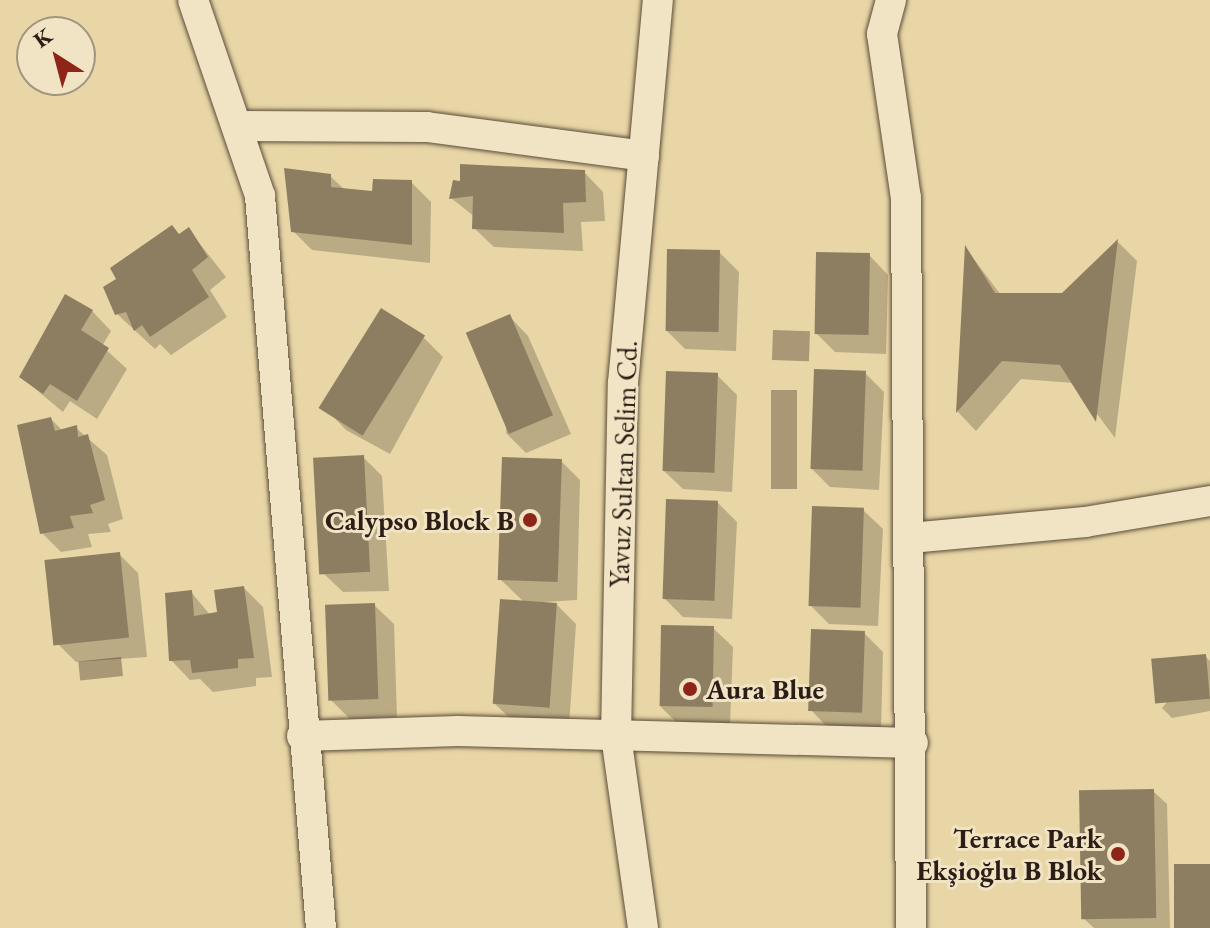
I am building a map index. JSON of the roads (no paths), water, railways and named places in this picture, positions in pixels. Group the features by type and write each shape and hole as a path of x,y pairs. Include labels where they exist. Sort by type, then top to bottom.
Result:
{"street":[{"path":"193,0 240,126 260,196 302,736 321,928"},
{"name":"Yavuz Sultan Selim Cd.","path":"643,928 616,737 623,383 658,0"},
{"path":"891,0 882,34 906,198 913,743 911,928"},
{"path":"240,126 427,127 644,156"},
{"path":"910,538 1085,522 1210,501"},
{"path":"302,736 458,731 913,743"}],"place":[{"name":"Calypso Block B","path":"530,520"},
{"name":"Aura Blue","path":"690,689"},
{"name":"Terrace Park Ekşioğlu B Blok","path":"1118,854"}]}
